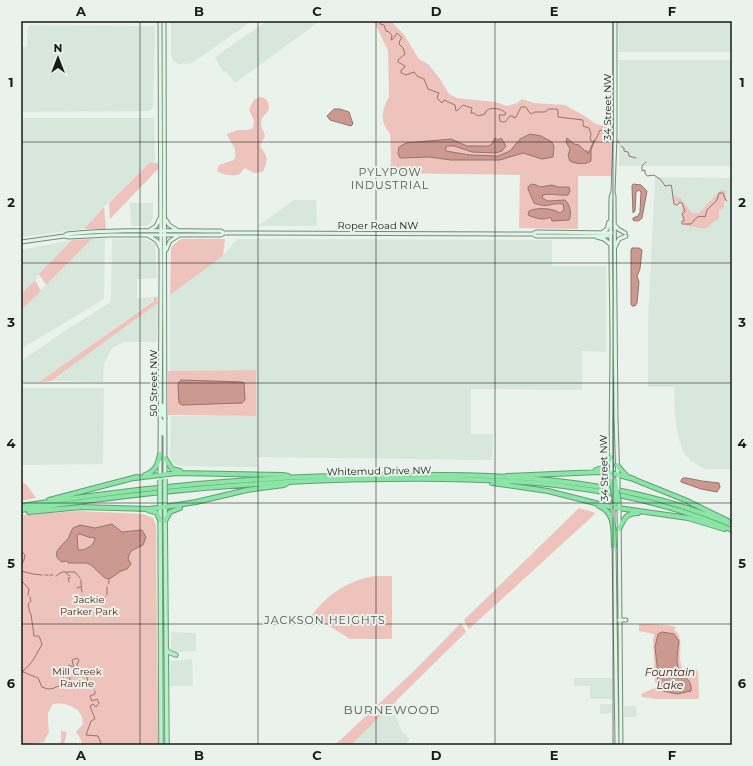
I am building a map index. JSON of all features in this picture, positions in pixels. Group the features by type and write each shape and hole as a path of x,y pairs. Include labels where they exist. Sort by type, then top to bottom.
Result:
{"highway":[{"path":"30,505 149,474 155,470 160,454"},
{"path":"584,472 601,470 605,467 611,456"},
{"path":"166,458 172,469 186,473"},
{"path":"617,465 624,474 685,500 732,524"},
{"path":"500,477 513,475 599,472 634,479"},
{"path":"135,478 160,474 186,473 282,475 292,479"},
{"name":"Whitemud Drive NW","path":"21,506 158,488 246,480 409,474 500,477 577,483 620,490 675,504 732,524"},
{"path":"612,474 615,481 616,503 619,508"},
{"path":"21,512 81,507 160,508 196,502 246,490 284,484 292,479"},
{"name":"Whitemud Drive NW","path":"21,512 168,491 292,479 467,479 546,484 609,492 672,508 700,517 732,531"},
{"path":"467,479 533,489 613,507 688,518 732,531"},
{"path":"578,499 599,506 608,511 612,521 614,546"},
{"path":"166,521 170,512 196,502"},
{"path":"136,508 155,512 160,520"},
{"path":"619,529 624,518 628,515 634,513 654,513"}],"main road":[{"name":"50 Street NW","path":"160,21 166,458 167,745"},
{"name":"50 Street NW","path":"162,214 164,21"},
{"name":"34 Street NW","path":"612,474 612,330 610,245 614,224 615,21"},
{"name":"34 Street NW","path":"613,192 611,197 610,212 614,249 618,475 615,481"},
{"path":"600,233 608,227 610,212"},
{"path":"148,231 156,226 162,214"},
{"path":"162,214 169,225 174,229 181,231"},
{"path":"614,224 625,234 619,239 614,249"},
{"name":"Roper Road NW","path":"21,242 64,236 67,234 163,230 221,231 224,233 533,234 536,236 590,236 612,234"},
{"name":"Roper Road NW","path":"533,234 536,232 612,234"},
{"name":"Roper Road NW","path":"64,236 221,235 224,233"},
{"path":"145,235 157,241 161,250"},
{"name":"50 Street NW","path":"161,745 160,419 161,250 163,235"},
{"path":"164,254 170,241 182,235"},
{"path":"590,236 604,239 610,245"},
{"path":"161,385 163,415 165,419"},
{"path":"160,419 163,422 165,448"},
{"name":"34 Street NW","path":"616,503 613,507 617,745"},
{"name":"34 Street NW","path":"619,508 621,745"},
{"path":"160,557 162,565 166,566"},
{"path":"616,616 620,620 626,620 620,613"},
{"path":"166,645 168,652 176,655"}],"shaded area":[{"path":"171,21 252,21 192,63 179,64 174,62 171,55"},
{"path":"267,21 320,21 235,83 226,71 223,72 215,57"},
{"path":"618,21 732,21 732,52 619,52"},
{"path":"31,25 155,26 153,108 149,111 21,112 21,47 25,47 27,45 28,27"},
{"path":"619,60 732,60 732,166 619,166"},
{"path":"21,118 154,118 155,163 149,163 84,229 21,237"},
{"path":"655,177 732,178 732,469 705,469 691,461 683,452 678,436 675,417 674,387 648,387 648,319"},
{"path":"294,200 316,200 317,226 258,226"},
{"path":"130,203 153,203 153,216 151,223 147,226 131,226"},
{"path":"92,239 105,239 104,299 21,349 21,310"},
{"path":"112,239 145,239 155,244 157,278 137,279 137,298 154,297 154,300 39,382 21,382 21,361 66,330 108,304 111,299"},
{"path":"237,239 552,240 552,266 606,266 606,352 582,351 582,390 471,389 471,434 493,434 492,460 257,457 257,467 178,466 172,462 170,457 171,416 256,416 256,370 170,371 170,295 223,256"},
{"path":"72,240 35,280 21,294 21,250"},
{"path":"158,303 157,340 155,342 124,342 112,348 104,364 103,382 51,381"},
{"path":"21,388 104,388 103,464 21,465"},
{"path":"171,632 196,633 196,651 174,652 171,649"},
{"path":"192,659 193,686 169,686 170,661"},
{"path":"574,678 612,678 612,699 590,699 590,686 574,686"},
{"path":"397,699 396,716 401,730 410,739 404,745 351,745"},
{"path":"600,704 612,704 612,713 600,714"},
{"path":"624,706 636,706 637,717 624,717"}],"green space":[{"path":"374,21 391,21 405,36 418,58 429,65 449,94 457,98 495,102 507,106 517,103 522,99 534,103 566,105 597,124 604,126 612,122 613,176 578,176 578,229 519,228 520,175 390,173 390,133 383,120 383,111 389,97 388,51"},
{"path":"259,97 265,98 269,105 268,110 261,121 265,136 260,146 265,153 266,158 266,164 263,172 254,173 245,168 240,174 237,175 222,174 217,171 219,165 234,160 235,156 235,149 227,134 238,130 253,128 254,121 249,109 254,100"},
{"path":"149,163 159,163 159,168 110,219 109,203"},
{"path":"721,190 726,191 727,200 724,202 724,208 719,210 719,218 708,228 686,226 682,215 683,204 675,202 675,196 681,199 692,213 699,213"},
{"path":"104,207 106,229 84,229"},
{"path":"92,239 46,285 39,274 72,240"},
{"path":"181,239 225,239 223,256 170,295 171,249 173,245"},
{"path":"35,280 41,291 21,310 21,294"},
{"path":"154,297 157,297 158,303 51,381 39,382 154,301"},
{"path":"256,370 256,416 168,415 168,371"},
{"path":"21,482 26,484 36,498 21,501"},
{"path":"579,508 596,513 469,629 464,620"},
{"name":"Jackie Parker Park","path":"79,511 143,514 153,518 156,525 159,745 83,745 76,732 83,724 82,717 79,712 68,705 55,704 52,705 48,713 49,732 44,742 21,745 21,515"},
{"path":"374,576 392,576 392,639 350,639 312,615 325,601 339,590 355,581"},
{"path":"461,623 466,632 351,745 335,745 416,669"},
{"path":"639,624 676,627 674,630 678,633 680,638 680,662 682,668 685,673 698,670 698,699 656,699 642,697 641,694 657,687 655,681 654,634 639,631"},
{"path":"61,731 67,732 64,745 58,745 61,741"}],"water":[{"path":"334,109 349,112 353,124 351,126 330,120 327,116"},
{"path":"530,134 541,136 552,142 554,147 553,157 542,159 523,153 500,160 451,160 429,157 400,158 398,154 399,147 406,143 451,139 467,146 488,146 491,145 495,138 498,140 501,138 506,146 502,151 496,153 472,152 454,146 446,146 446,151 470,155 498,156 510,151 520,139"},
{"path":"567,138 574,144 579,145 587,151 588,154 595,140 591,150 591,161 580,164 570,161 568,155 570,149 566,142"},
{"path":"531,184 540,187 552,185 558,187 569,187 570,191 568,195 546,194 543,195 542,198 548,201 565,200 570,209 569,220 552,221 550,217 542,219 528,215 529,211 537,209 549,209 560,213 564,210 563,204 539,205 534,203 528,189"},
{"path":"633,184 641,185 647,191 642,218 637,221 633,220 633,218 638,216 640,212 641,192 639,190 636,192 635,211 633,213"},
{"path":"632,248 639,248 642,250 640,269 637,276 639,282 637,303 635,306 632,306 631,304"},
{"path":"181,380 242,382 244,383 245,400 242,403 182,405 179,403 178,384"},
{"path":"683,478 719,483 720,487 717,492 701,489 681,482"},
{"path":"112,524 122,532 142,530 146,537 143,545 131,551 128,558 131,564 127,569 111,578 107,579 87,563 62,562 56,555 58,549 69,537 73,528 80,525 95,528","holes":["80,534 95,538 95,541 86,548 78,550 77,535"]},
{"name":"Fountain Lake","path":"662,632 674,634 679,641 677,664 689,681 691,691 677,694 663,691 657,684 658,675 655,647 658,634"}],"waterway":[{"path":"381,21 380,24 384,25 386,31 392,35 391,40 397,33 402,38 399,44 403,48 405,54 398,60 398,62 405,66 401,70 401,73 406,75 414,72 417,76 424,79 428,89 439,93 437,98 442,103 444,100 455,105 456,111 463,105 472,108 471,113 478,116 485,114 488,109 502,110 506,113 505,115 499,115 500,121 505,122 510,116 513,116 514,118 516,117 521,107 526,107 531,114 535,112 545,112 549,109 557,109 558,117 583,120 583,126 589,128 592,142 596,139 600,130 604,131 607,129 611,132 608,139 613,140"},
{"path":"621,146 624,148 624,151 628,152 629,156 636,158"},
{"path":"646,162 642,166 642,171 645,170 647,176 654,175 661,180 665,186 671,185 672,189"},
{"path":"672,190 674,204 677,205 680,202 682,203 685,211 682,214 684,219 682,224 691,224 698,217 705,217 707,210 717,200 719,193 723,193 727,201"},
{"path":"21,551 25,555 21,565"},
{"path":"21,571 42,575"},
{"path":"56,576 62,572 75,572 80,578"},
{"path":"66,573 70,576"},
{"path":"69,582 68,578 70,578"},
{"path":"108,584 109,579"},
{"path":"21,580 29,589 28,595"},
{"path":"81,580 81,585"},
{"path":"77,588 82,586"},
{"path":"81,587 82,592"},
{"path":"107,587 107,595"},
{"path":"79,600 81,596"},
{"path":"30,597 31,601 28,604 34,636 39,636 42,644 34,659 23,672 38,678 42,687 52,689 61,685 67,688 70,683 70,677 69,676 63,680 64,672 71,671 68,667 69,665 74,668 72,660 77,658 79,660 77,665 80,670 79,673 87,677 88,686 94,689"},
{"path":"95,691 95,694 90,696 92,701 97,699 99,703 96,707 93,704 90,706 95,719 91,721 86,735 98,736 101,743 98,745"}],"district":[{"name":"PYLYPOW INDUSTRIAL","path":"390,178"},
{"name":"JACKSON HEIGHTS","path":"325,620"},
{"name":"BURNEWOOD","path":"392,709"}],"park label":[{"name":"Mill Creek Ravine","path":"77,676"}]}
